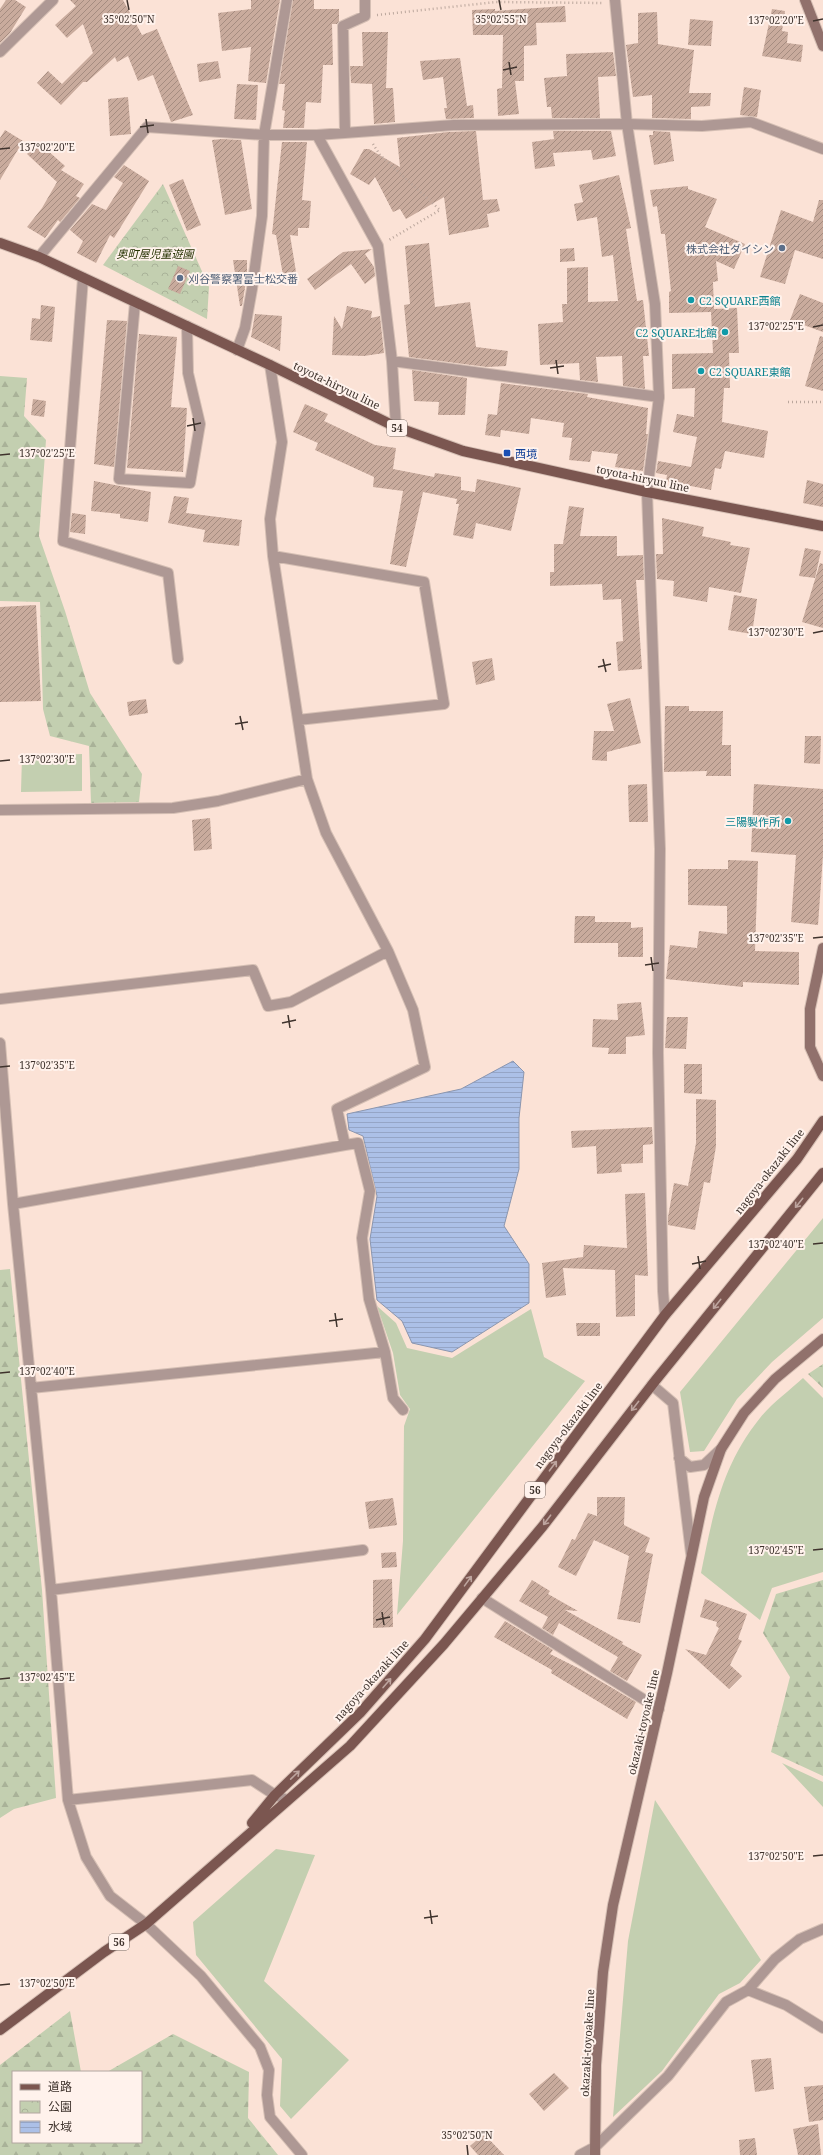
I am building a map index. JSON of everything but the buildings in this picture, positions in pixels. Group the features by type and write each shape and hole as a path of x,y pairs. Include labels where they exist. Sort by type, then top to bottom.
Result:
{"main road":[{"path":"805,0 823,46"},
{"name":"toyota-hiryuu line","path":"0,243 39,257 270,365 396,427 463,451 647,492 823,526"},
{"path":"823,948 810,1009 810,1047 823,1076"},
{"name":"nagoya-okazaki line","path":"232,1846 275,1795 360,1713 425,1639 665,1315 797,1159 823,1121"},
{"name":"nagoya-okazaki line","path":"0,2030 104,1952 146,1924 232,1846 350,1746 444,1644 543,1526 652,1385 823,1173"},
{"name":"okazaki-toyoake line","path":"595,2151 596,2065 603,1972 613,1905 659,1709 691,1553 704,1498 721,1449 744,1413 775,1379 823,1339"}],"street":[{"path":"0,52 53,0"},
{"path":"237,350 245,328 262,216 264,135 287,0"},
{"path":"345,132 343,26 365,16 365,0"},
{"path":"616,1 627,124 656,304 659,397 647,492 660,849 658,1053 662,1291 665,1315"},
{"path":"39,257 147,127 264,135 317,135 365,130 454,125 627,124 702,126 752,122 823,149"},
{"path":"317,135 378,246 392,361 396,427"},
{"path":"83,278 63,541 168,573 178,659"},
{"path":"135,303 119,479 190,483 200,424 188,372 187,326"},
{"path":"392,361 659,397"},
{"path":"270,365 282,442 270,519 273,556 307,779 326,833 388,951 412,1010 425,1067 337,1109 345,1145"},
{"path":"273,556 424,582 444,704 298,720"},
{"path":"0,810 173,808 218,801 307,779"},
{"path":"0,1000 253,970 268,1006 291,1002 388,951"},
{"path":"0,1043 13,1204 51,1590 68,1800 86,1857 110,1896 146,1924 201,1976 260,2047 269,2070 267,2095 270,2117 302,2155"},
{"path":"13,1204 232,1163 358,1143 370,1191 362,1238 369,1299 385,1352 392,1398 402,1410"},
{"path":"31,1388 385,1352"},
{"path":"652,1385 672,1403 691,1553"},
{"path":"679,1458 690,1467 704,1465 721,1449"},
{"path":"51,1590 363,1550"},
{"path":"482,1598 659,1709"},
{"path":"68,1800 252,1780 275,1795 287,1800"},
{"path":"580,2155 595,2151 668,2076 726,2002 748,1990 775,1959 800,1939 823,1929"},
{"path":"748,1990 786,2005 823,2028"}],"path":[{"path":"365,16 496,2 616,1"},
{"path":"365,130 380,155 440,210 378,246"},
{"path":"788,402 823,402"}],"green space":[{"name":"奥町屋児童遊園","path":"163,184 209,287 207,319 103,265"},
{"path":"0,376 27,378 24,416 46,440 39,536 65,611 90,693 142,774 139,802 91,803 89,746 50,736 43,709 40,602 0,601"},
{"path":"82,754 82,791 21,792 22,756"},
{"path":"823,1218 823,1318 772,1362 737,1399 704,1451 690,1452 680,1392"},
{"path":"10,1269 42,1590 56,1798 14,1809 0,1818 0,1270"},
{"path":"377,1306 396,1323 407,1348 452,1358 531,1309 544,1357 585,1381 397,1615 403,1541 404,1426 410,1409 400,1395 393,1353"},
{"path":"823,1364 823,1388 808,1374"},
{"path":"803,1378 823,1398 823,1572 772,1588 760,1620 701,1573 715,1510 736,1454 760,1418 775,1402"},
{"path":"823,1580 823,1776 771,1752 790,1677 763,1633 776,1594"},
{"path":"782,1763 823,1782 823,1807"},
{"path":"655,1800 761,1960 740,1983 719,1994 662,2071 613,2117 628,1941"},
{"path":"276,1849 315,1855 264,1981 349,2060 291,2119 280,2106 282,2059 196,1955 193,1922"},
{"path":"70,2011 81,2071 12,2071 12,2143 142,2143 142,2071 109,2071 173,2034 249,2072 248,2118 278,2155 0,2155 0,2065"}],"water":[{"path":"513,1061 524,1072 519,1118 519,1169 504,1226 529,1264 529,1303 452,1352 412,1343 402,1321 377,1300 370,1239 377,1196 363,1136 349,1130 347,1114 461,1089"}],"place":[{"name":"株式会社ダイシン","path":"782,248"},
{"name":"刈谷警察署富士松交番","path":"180,278"},
{"name":"C2 SQUARE西館","path":"691,300"},
{"name":"C2 SQUARE北館","path":"725,332"},
{"name":"C2 SQUARE東館","path":"701,371"},
{"name":"西境","path":"507,453"},
{"name":"三陽製作所","path":"788,821"}]}
